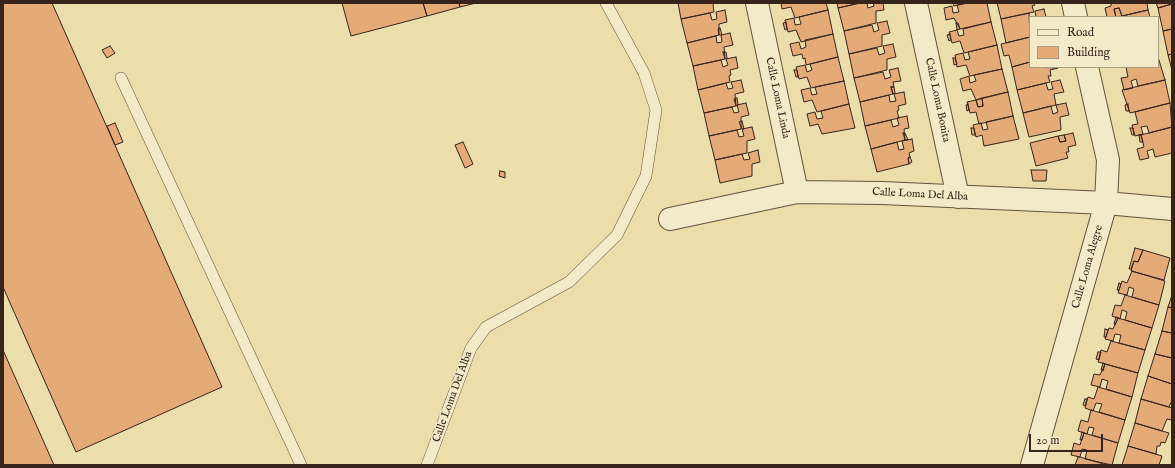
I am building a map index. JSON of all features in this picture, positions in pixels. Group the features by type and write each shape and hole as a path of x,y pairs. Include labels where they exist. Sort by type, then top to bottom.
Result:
{"street":[{"name":"Calle Loma Linda","path":"757,3 797,192"},
{"name":"Calle Loma Bonita","path":"916,3 958,197"},
{"path":"1072,3 1076,16"},
{"name":"Calle Loma Alegre","path":"1032,465 1106,203 1108,160 1087,68"},
{"name":"Calle Loma Del Alba","path":"670,219 797,192 882,193 1106,203 1172,209"}],"lane":[{"name":"Calle Loma Del Alba","path":"427,465 471,348 486,326 569,282 618,235 646,176 656,110 644,73 606,3"},
{"path":"121,78 301,465"}],"building":[{"path":"3,3 52,3 222,387 76,452 3,287"},
{"path":"342,3 423,3 427,16 351,36"},
{"path":"423,3 459,3 460,7 427,16"},
{"path":"459,3 476,3 460,7"},
{"path":"678,3 715,3 713,5 714,12 681,19"},
{"path":"781,3 826,3 828,10 795,18 791,7 782,9"},
{"path":"837,3 860,3 838,8"},
{"path":"867,3 868,8 874,6 873,3 883,3 884,10 876,11 876,23 844,31 838,8"},
{"path":"953,3 967,3 954,6"},
{"path":"967,3 987,3 991,22 960,29 954,18 946,20 944,8 952,6 953,13 959,12 957,5"},
{"path":"997,3 1034,3 1035,5 1032,6 1034,12 1001,19"},
{"path":"1111,3 1147,3 1148,10 1122,16 1119,8 1114,9 1116,16 1107,16 1105,8 1111,6"},
{"path":"1156,3 1172,3 1172,4 1158,8"},
{"path":"1172,4 1172,29 1163,31 1158,8"},
{"path":"1119,8 1122,16 1116,16 1114,9"},
{"path":"1044,9 1046,16 1036,16 1035,11"},
{"path":"725,10 727,22 719,24 719,35 687,43 681,19 710,13 712,20 717,19 716,12"},
{"path":"828,10 833,34 801,42 796,30 788,32 785,20 794,18 795,25 801,24 799,17"},
{"path":"1148,10 1150,16 1122,16"},
{"path":"1029,13 1029,37 1006,43 1001,19"},
{"path":"887,21 890,33 882,35 882,46 849,54 844,31 872,25 874,32 879,30 877,23"},
{"path":"786,22 787,29 785,30 783,23"},
{"path":"991,22 997,45 964,53 960,41 952,43 949,32 957,30 959,36 964,35 963,29"},
{"path":"956,23 958,23 960,29 957,30"},
{"path":"720,28 722,35 719,35 718,29"},
{"path":"1172,29 1172,54 1168,55 1163,31"},
{"path":"730,33 733,45 724,47 725,59 693,66 687,43 716,36 717,43 722,42 721,35"},
{"path":"833,34 838,57 806,65 805,58 803,59 802,54 793,56 790,44 799,42 801,49 806,47 805,40"},
{"path":"950,34 951,40 949,41 947,35"},
{"path":"1029,37 1029,62 1012,67 1009,55 1004,56 1001,44"},
{"path":"893,44 896,57 887,59 887,70 854,78 849,54 877,48 879,55 885,53 883,46"},
{"path":"997,45 1002,69 970,76 966,65 957,67 955,55 963,53 965,60 970,59 968,52"},
{"path":"110,46 115,53 107,58 102,50"},
{"path":"723,52 726,52 727,58 725,59"},
{"path":"1172,54 1172,70 1168,55"},
{"path":"736,57 738,68 730,70 730,82 698,90 693,66 721,60 723,67 728,65 726,59"},
{"path":"838,57 844,81 811,88 807,77 799,79 796,67 805,65 807,72 812,70 810,64"},
{"path":"953,58 955,58 957,64 954,65"},
{"path":"1159,60 1165,80 1138,86 1136,79 1131,81 1133,88 1124,90 1121,78 1128,77 1126,68 1159,68"},
{"path":"1029,62 1029,68 1058,68 1050,70 1051,76 1048,76 1050,82 1017,90 1012,67"},
{"path":"898,68 901,81 893,82 894,87 891,87 893,94 860,102 854,78 883,72 885,79 891,77 889,70"},
{"path":"1002,69 1008,92 976,100 971,89 963,91 960,79 969,76 970,83 976,81 974,75"},
{"path":"794,70 797,70 798,77 796,77"},
{"path":"741,80 744,92 735,94 736,106 704,113 698,90 726,83 728,89 733,88 731,82"},
{"path":"1060,80 1064,92 1054,94 1056,105 1023,113 1017,90 1046,83 1048,90 1053,89 1051,82"},
{"path":"1165,80 1170,103 1130,113 1122,90"},
{"path":"844,81 849,104 817,112 812,100 804,102 801,90 810,88 812,95 817,94 815,87"},
{"path":"891,87 894,87 895,93 893,94"},
{"path":"904,92 906,104 898,106 899,110 897,111 899,118 865,126 860,102 889,95 890,102 896,101 894,94"},
{"path":"1008,92 1013,116 979,124 976,112 970,113 967,102 976,100 978,107 983,106 982,98"},
{"path":"737,98 738,105 736,106 734,99"},
{"path":"982,98 983,106 978,107 976,100"},
{"path":"746,103 749,115 741,117 741,129 709,136 704,113 732,107 734,113 739,112 737,105"},
{"path":"1066,103 1069,115 1060,117 1061,130 1029,137 1023,113 1051,106 1053,114 1058,112 1056,105"},
{"path":"1170,103 1172,127 1149,133 1147,126 1141,127 1143,134 1135,136 1132,125 1138,124 1135,112"},
{"path":"849,104 855,128 822,134 818,124 810,126 807,114 815,112 817,119 823,118 821,111"},
{"path":"968,104 969,110 967,111 966,105"},
{"path":"1128,104 1129,111 1126,111 1125,105"},
{"path":"907,116 909,128 904,129 905,140 871,149 865,126 891,120 893,127 899,125 897,118"},
{"path":"1013,116 1019,139 984,146 982,135 976,137 973,125 981,123 983,130 988,129 986,122"},
{"path":"742,121 744,129 742,129 739,122"},
{"path":"115,123 123,142 115,145 107,126"},
{"path":"752,127 755,139 747,141 747,153 715,160 709,136 737,130 739,137 744,136 742,129"},
{"path":"1172,127 1172,153 1155,157 1153,149 1147,151 1149,158 1140,160 1137,149 1144,147 1141,135"},
{"path":"971,128 974,128 975,135 972,135"},
{"path":"1130,128 1133,128 1134,135 1132,135"},
{"path":"903,133 905,133 908,140 905,140"},
{"path":"1073,133 1076,145 1068,147 1069,152 1066,152 1068,158 1036,166 1030,143 1058,136 1060,142 1066,141 1064,135"},
{"path":"1064,135 1066,141 1060,142 1058,136"},
{"path":"1139,135 1141,135 1143,142 1140,142"},
{"path":"912,139 914,151 909,153 909,164 877,172 871,149 897,142 899,150 904,149 902,141"},
{"path":"463,142 473,164 465,168 455,145"},
{"path":"758,150 760,162 752,164 752,176 720,183 715,160 742,154 744,160 750,159 748,153"},
{"path":"910,157 912,162 909,164 908,158"},
{"path":"1031,170 1047,170 1046,181 1033,181"},
{"path":"500,171 505,172 505,178 499,176"},
{"path":"1135,248 1143,250 1138,262 1134,261 1131,269 1129,269"},
{"path":"1143,250 1170,258 1164,280 1131,271 1134,261 1138,262"},
{"path":"1132,271 1165,281 1159,305 1132,297 1134,289 1129,287 1127,295 1118,293 1122,281 1127,283"},
{"path":"1119,283 1121,284 1119,290 1117,290"},
{"path":"1125,295 1159,305 1152,328 1125,320 1127,312 1122,310 1120,319 1112,316 1115,305 1121,306"},
{"path":"1172,295 1172,308 1168,307"},
{"path":"1168,307 1172,308 1172,333 1162,331"},
{"path":"1116,317 1118,318 1115,325 1114,324"},
{"path":"1118,318 1152,328 1145,350 1119,343 1121,335 1115,334 1113,341 1105,339 1109,328 1113,329"},
{"path":"1105,329 1108,330 1106,337 1104,337"},
{"path":"1162,331 1172,333 1172,358 1155,354"},
{"path":"1111,341 1145,350 1138,373 1098,362 1101,350 1107,352"},
{"path":"3,350 54,465 3,465"},
{"path":"1098,352 1101,352 1099,360 1096,359"},
{"path":"1155,354 1172,358 1172,384 1148,376"},
{"path":"1103,363 1105,364 1103,371 1101,370"},
{"path":"1105,364 1138,373 1132,397 1106,389 1108,381 1102,379 1100,387 1091,385 1094,374 1100,375"},
{"path":"1148,376 1172,384 1172,400 1169,407 1141,399"},
{"path":"1098,387 1132,397 1125,420 1099,412 1102,404 1096,403 1093,411 1085,408 1088,397 1094,399"},
{"path":"1085,399 1087,399 1085,406 1083,405"},
{"path":"1141,399 1172,408 1172,420 1167,419 1162,431 1135,423"},
{"path":"1091,410 1125,420 1118,443 1092,435 1094,428 1089,427 1087,434 1078,431 1081,420 1088,422"},
{"path":"1135,423 1169,433 1165,443 1161,442 1160,446 1157,446 1156,454 1128,446"},
{"path":"1082,432 1084,433 1082,440 1080,440"},
{"path":"1084,433 1118,443 1112,465 1085,459 1087,450 1082,449 1080,457 1071,455 1074,443 1080,445"},
{"path":"1128,446 1162,456 1159,465 1122,465"},
{"path":"1078,457 1080,457 1107,465 1075,465"}]}
